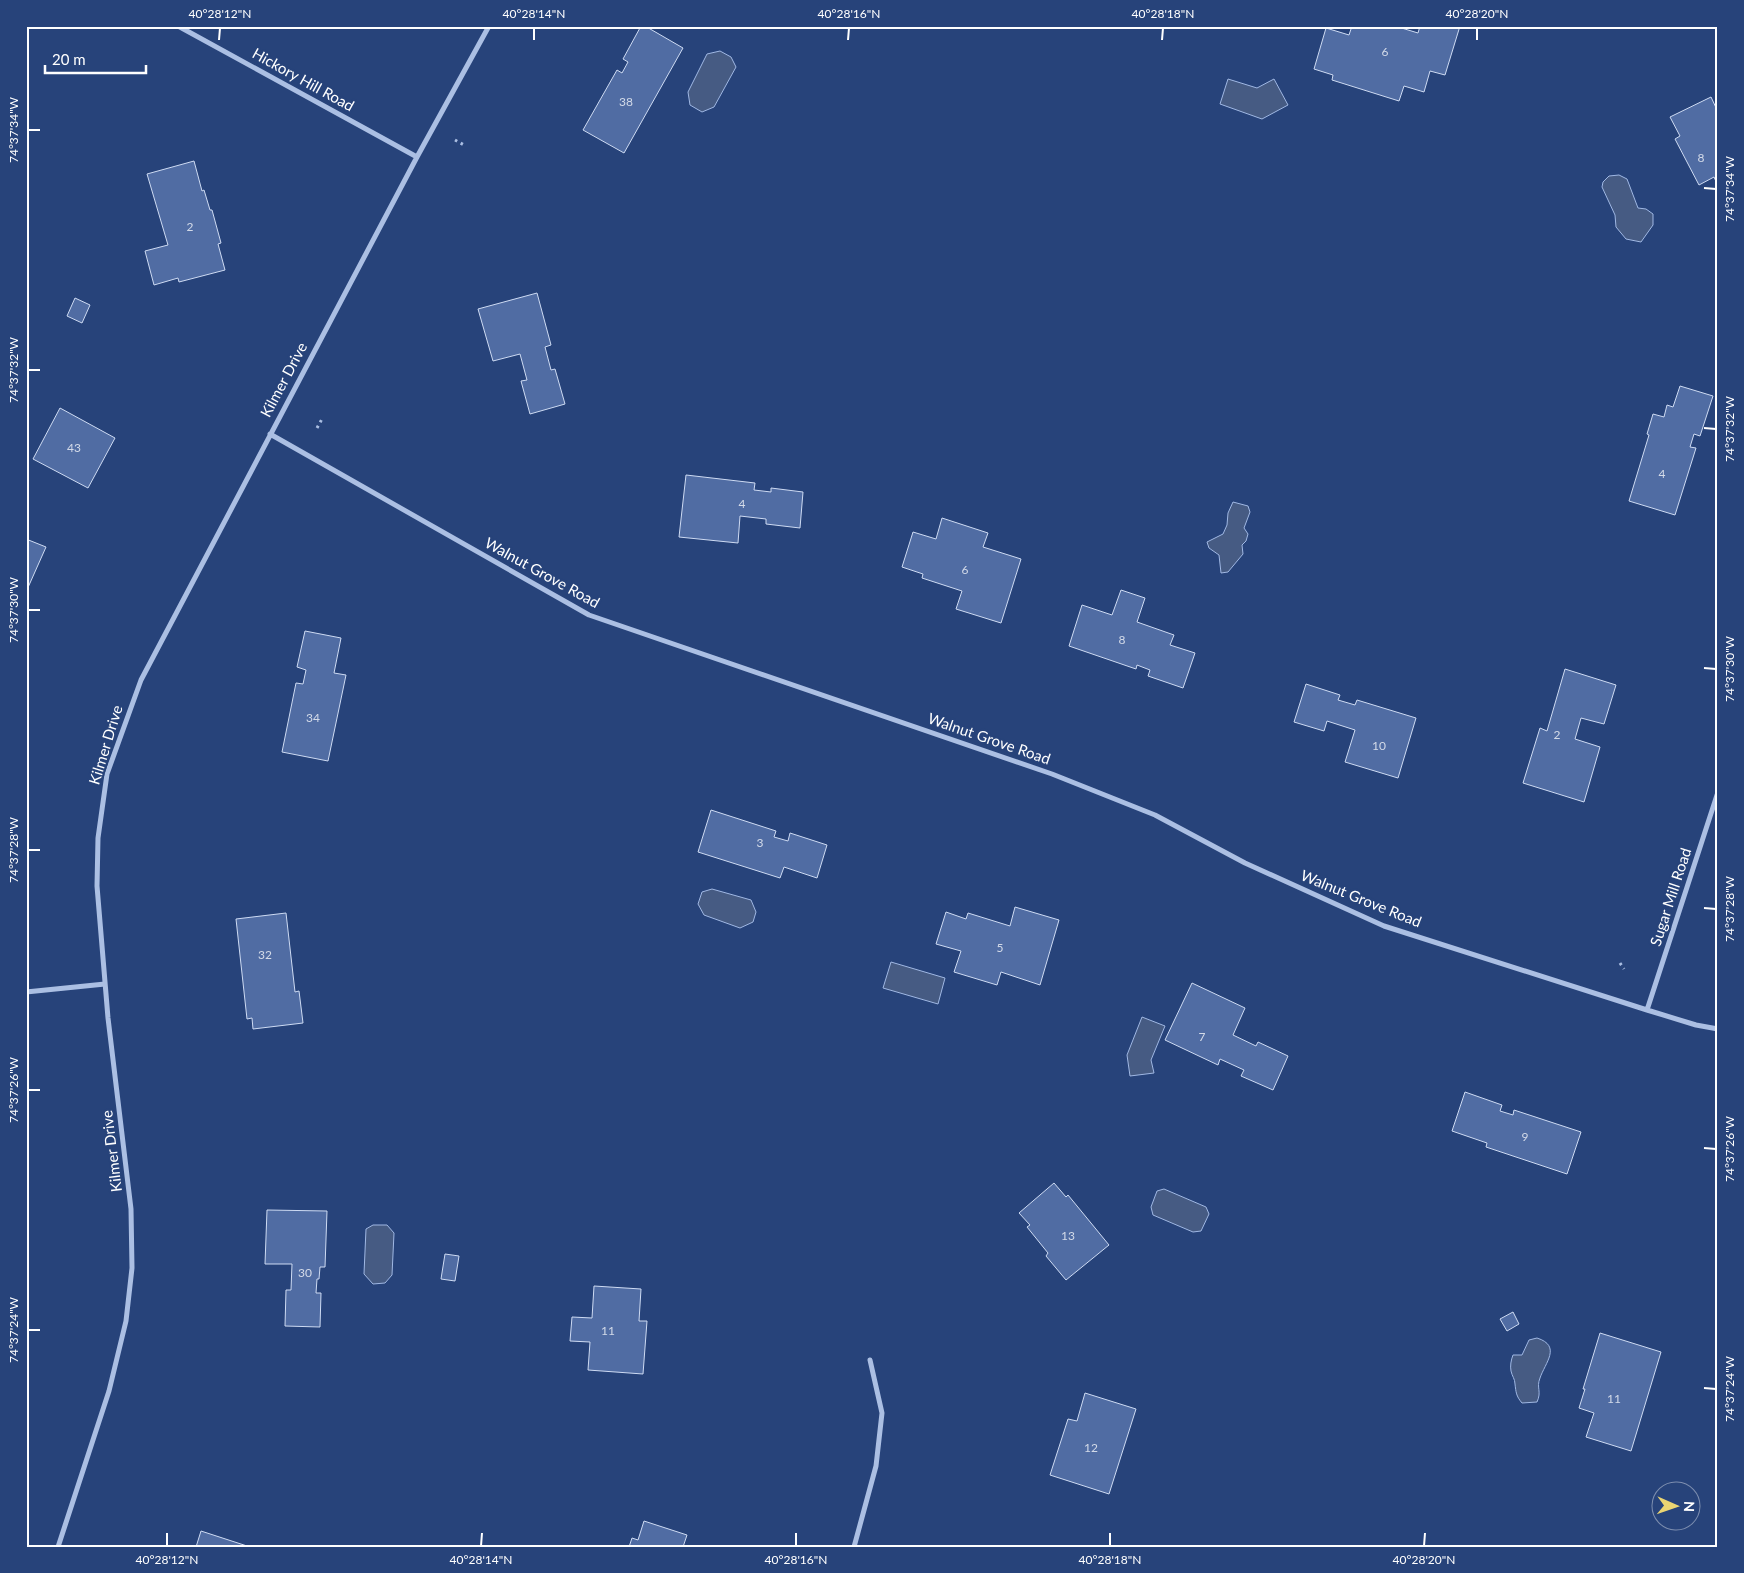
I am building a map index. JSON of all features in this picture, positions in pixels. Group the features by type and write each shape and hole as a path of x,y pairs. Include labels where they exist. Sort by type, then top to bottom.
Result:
{"street":[{"name":"Hickory Hill Road","path":"178,26 417,157"},
{"name":"Kilmer Drive","path":"58,1547 109,1391 126,1321 132,1268 131,1209 105,984 97,886 98,838 107,774 141,680 417,157 489,26"},
{"name":"Walnut Grove Road","path":"270,434 589,615 1052,774 1156,814 1245,864 1384,926 1646,1010 1696,1025 1718,1029"},
{"name":"Sugar Mill Road","path":"1646,1010 1718,792"},
{"path":"26,992 105,984"},
{"path":"854,1547 876,1466 882,1413 870,1360"}],"path":[{"path":"455,140 464,145"},
{"path":"317,428 322,419"},
{"path":"1620,963 1624,969"}],"water":[{"path":"720,51 731,57 736,67 714,107 702,112 690,105 688,92 707,54"},
{"path":"1228,79 1257,88 1274,79 1288,105 1262,119 1220,104"},
{"path":"1619,175 1627,179 1638,208 1646,209 1653,214 1653,225 1641,242 1626,239 1616,227 1615,215 1602,187 1603,182 1609,176"},
{"path":"1233,502 1248,506 1250,512 1244,528 1248,534 1246,541 1242,545 1243,554 1228,572 1221,573 1219,555 1209,548 1207,542 1223,534"},
{"path":"712,889 751,900 756,912 753,922 740,928 704,915 698,904 702,892"},
{"path":"891,962 945,978 938,1004 883,988"},
{"path":"1142,1017 1165,1026 1151,1060 1154,1073 1130,1076 1127,1055"},
{"path":"1164,1189 1206,1207 1209,1214 1201,1231 1193,1232 1153,1215 1151,1207 1157,1191"},
{"path":"373,1225 387,1225 394,1233 392,1275 385,1283 373,1284 364,1274 366,1229"},
{"path":"1537,1338 1545,1341 1549,1346 1550,1355 1539,1381 1537,1402 1522,1403 1517,1394 1511,1371 1511,1361 1513,1355 1522,1355 1529,1340"}],"building":[{"path":"641,26 645,26 683,48 624,153 583,130 617,70 622,73 628,62 623,59"},
{"path":"1352,26 1395,26 1418,33 1420,26 1460,26 1445,75 1430,71 1424,92 1404,86 1399,101 1332,80 1333,75 1314,69 1326,28 1349,35"},
{"path":"1711,97 1718,112 1718,186 1714,177 1699,185 1675,139 1680,136 1670,117"},
{"path":"194,161 202,191 204,190 210,210 212,210 221,243 218,244 225,270 179,282 178,278 154,285 145,251 168,245 147,174"},
{"path":"537,293 551,345 545,347 551,370 555,369 565,404 530,414 521,381 527,380 520,354 493,361 478,309"},
{"path":"75,298 90,305 82,323 67,316"},
{"path":"1680,386 1713,396 1700,436 1694,434 1690,447 1696,448 1675,515 1629,501 1649,435 1647,434 1653,414 1664,417 1667,405 1673,407"},
{"path":"60,408 115,438 88,488 33,459"},
{"path":"686,475 755,483 754,490 771,492 771,488 803,492 800,528 766,524 766,519 740,516 738,543 679,537"},
{"path":"942,518 988,533 983,547 1021,559 1001,623 956,609 962,591 922,578 923,574 902,567 913,532 936,539"},
{"path":"26,539 46,547 26,592"},
{"path":"1121,590 1145,598 1137,622 1174,635 1170,645 1195,653 1183,688 1148,676 1150,670 1137,665 1136,669 1069,646 1082,605 1112,615"},
{"path":"305,631 341,638 334,673 346,675 328,761 282,752 296,683 303,684 306,670 297,667"},
{"path":"1565,669 1616,685 1604,724 1581,718 1575,739 1600,747 1584,802 1523,783 1540,728 1547,731"},
{"path":"1306,684 1340,695 1338,700 1355,705 1357,700 1416,718 1398,778 1345,762 1355,730 1327,721 1324,731 1294,722"},
{"path":"711,810 776,831 774,837 788,841 790,833 827,845 817,878 784,867 780,878 698,852"},
{"path":"1015,907 1059,920 1040,985 1001,972 997,985 954,972 961,951 936,944 946,912 966,919 968,913 1010,926"},
{"path":"286,913 295,992 299,991 303,1023 253,1029 252,1018 247,1019 236,919"},
{"path":"1192,983 1245,1008 1233,1035 1256,1046 1258,1042 1288,1056 1273,1090 1241,1076 1244,1070 1220,1059 1218,1065 1165,1040"},
{"path":"1465,1092 1502,1105 1500,1111 1513,1115 1514,1110 1581,1132 1567,1174 1486,1147 1487,1143 1452,1131"},
{"path":"1054,1183 1066,1197 1068,1195 1109,1245 1066,1280 1046,1256 1048,1253 1027,1227 1030,1225 1019,1213"},
{"path":"267,1210 327,1211 325,1267 320,1267 316,1293 321,1293 320,1327 285,1326 286,1290 291,1290 292,1264 265,1264"},
{"path":"445,1254 459,1256 455,1281 441,1279"},
{"path":"594,1286 641,1289 639,1321 647,1321 643,1374 588,1370 590,1342 570,1341 572,1317 592,1318"},
{"path":"1513,1312 1519,1324 1507,1331 1500,1319"},
{"path":"1600,1333 1661,1352 1631,1451 1586,1437 1594,1413 1579,1408"},
{"path":"1085,1393 1136,1409 1109,1494 1050,1475 1068,1419 1077,1421"},
{"path":"644,1521 687,1535 683,1547 629,1547 632,1538 638,1540"},
{"path":"201,1531 247,1546 247,1547 196,1547"}]}
